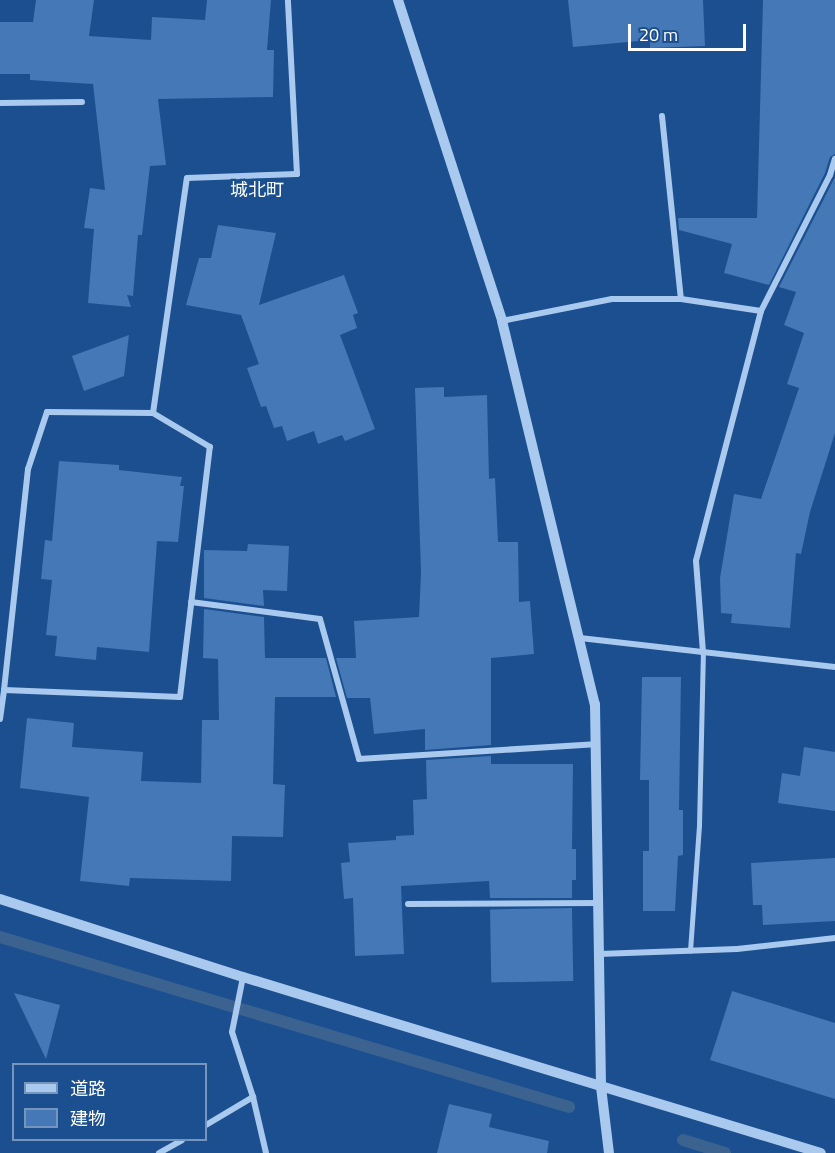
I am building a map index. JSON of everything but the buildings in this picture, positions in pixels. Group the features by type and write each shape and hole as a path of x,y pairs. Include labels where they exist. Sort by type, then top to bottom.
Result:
{"street":[{"path":"153,413 187,178 297,174 288,0"},
{"path":"398,0 502,321 595,704 601,1087 609,1153"},
{"path":"0,103 82,102"},
{"path":"662,116 681,299"},
{"path":"703,652 696,561 761,311 835,159"},
{"path":"502,321 612,299 681,299 761,311"},
{"path":"0,719 28,469 47,412 153,413 210,447 180,697 4,690"},
{"path":"192,602 320,619 358,759 596,744"},
{"path":"580,638 835,667"},
{"path":"0,899 243,977 821,1153"},
{"path":"408,904 598,903"},
{"path":"599,954 737,950 835,938"},
{"path":"243,977 232,1032 253,1097 266,1153"},
{"path":"207,1124 253,1097"},
{"path":"159,1153 180,1141"}],"lane":[{"path":"690,951 699,826 703,652"}],"waterway":[{"path":"0,937 569,1107"},
{"path":"683,1140 725,1153"}],"district":[{"name":"城北町","path":"257,190"}]}
